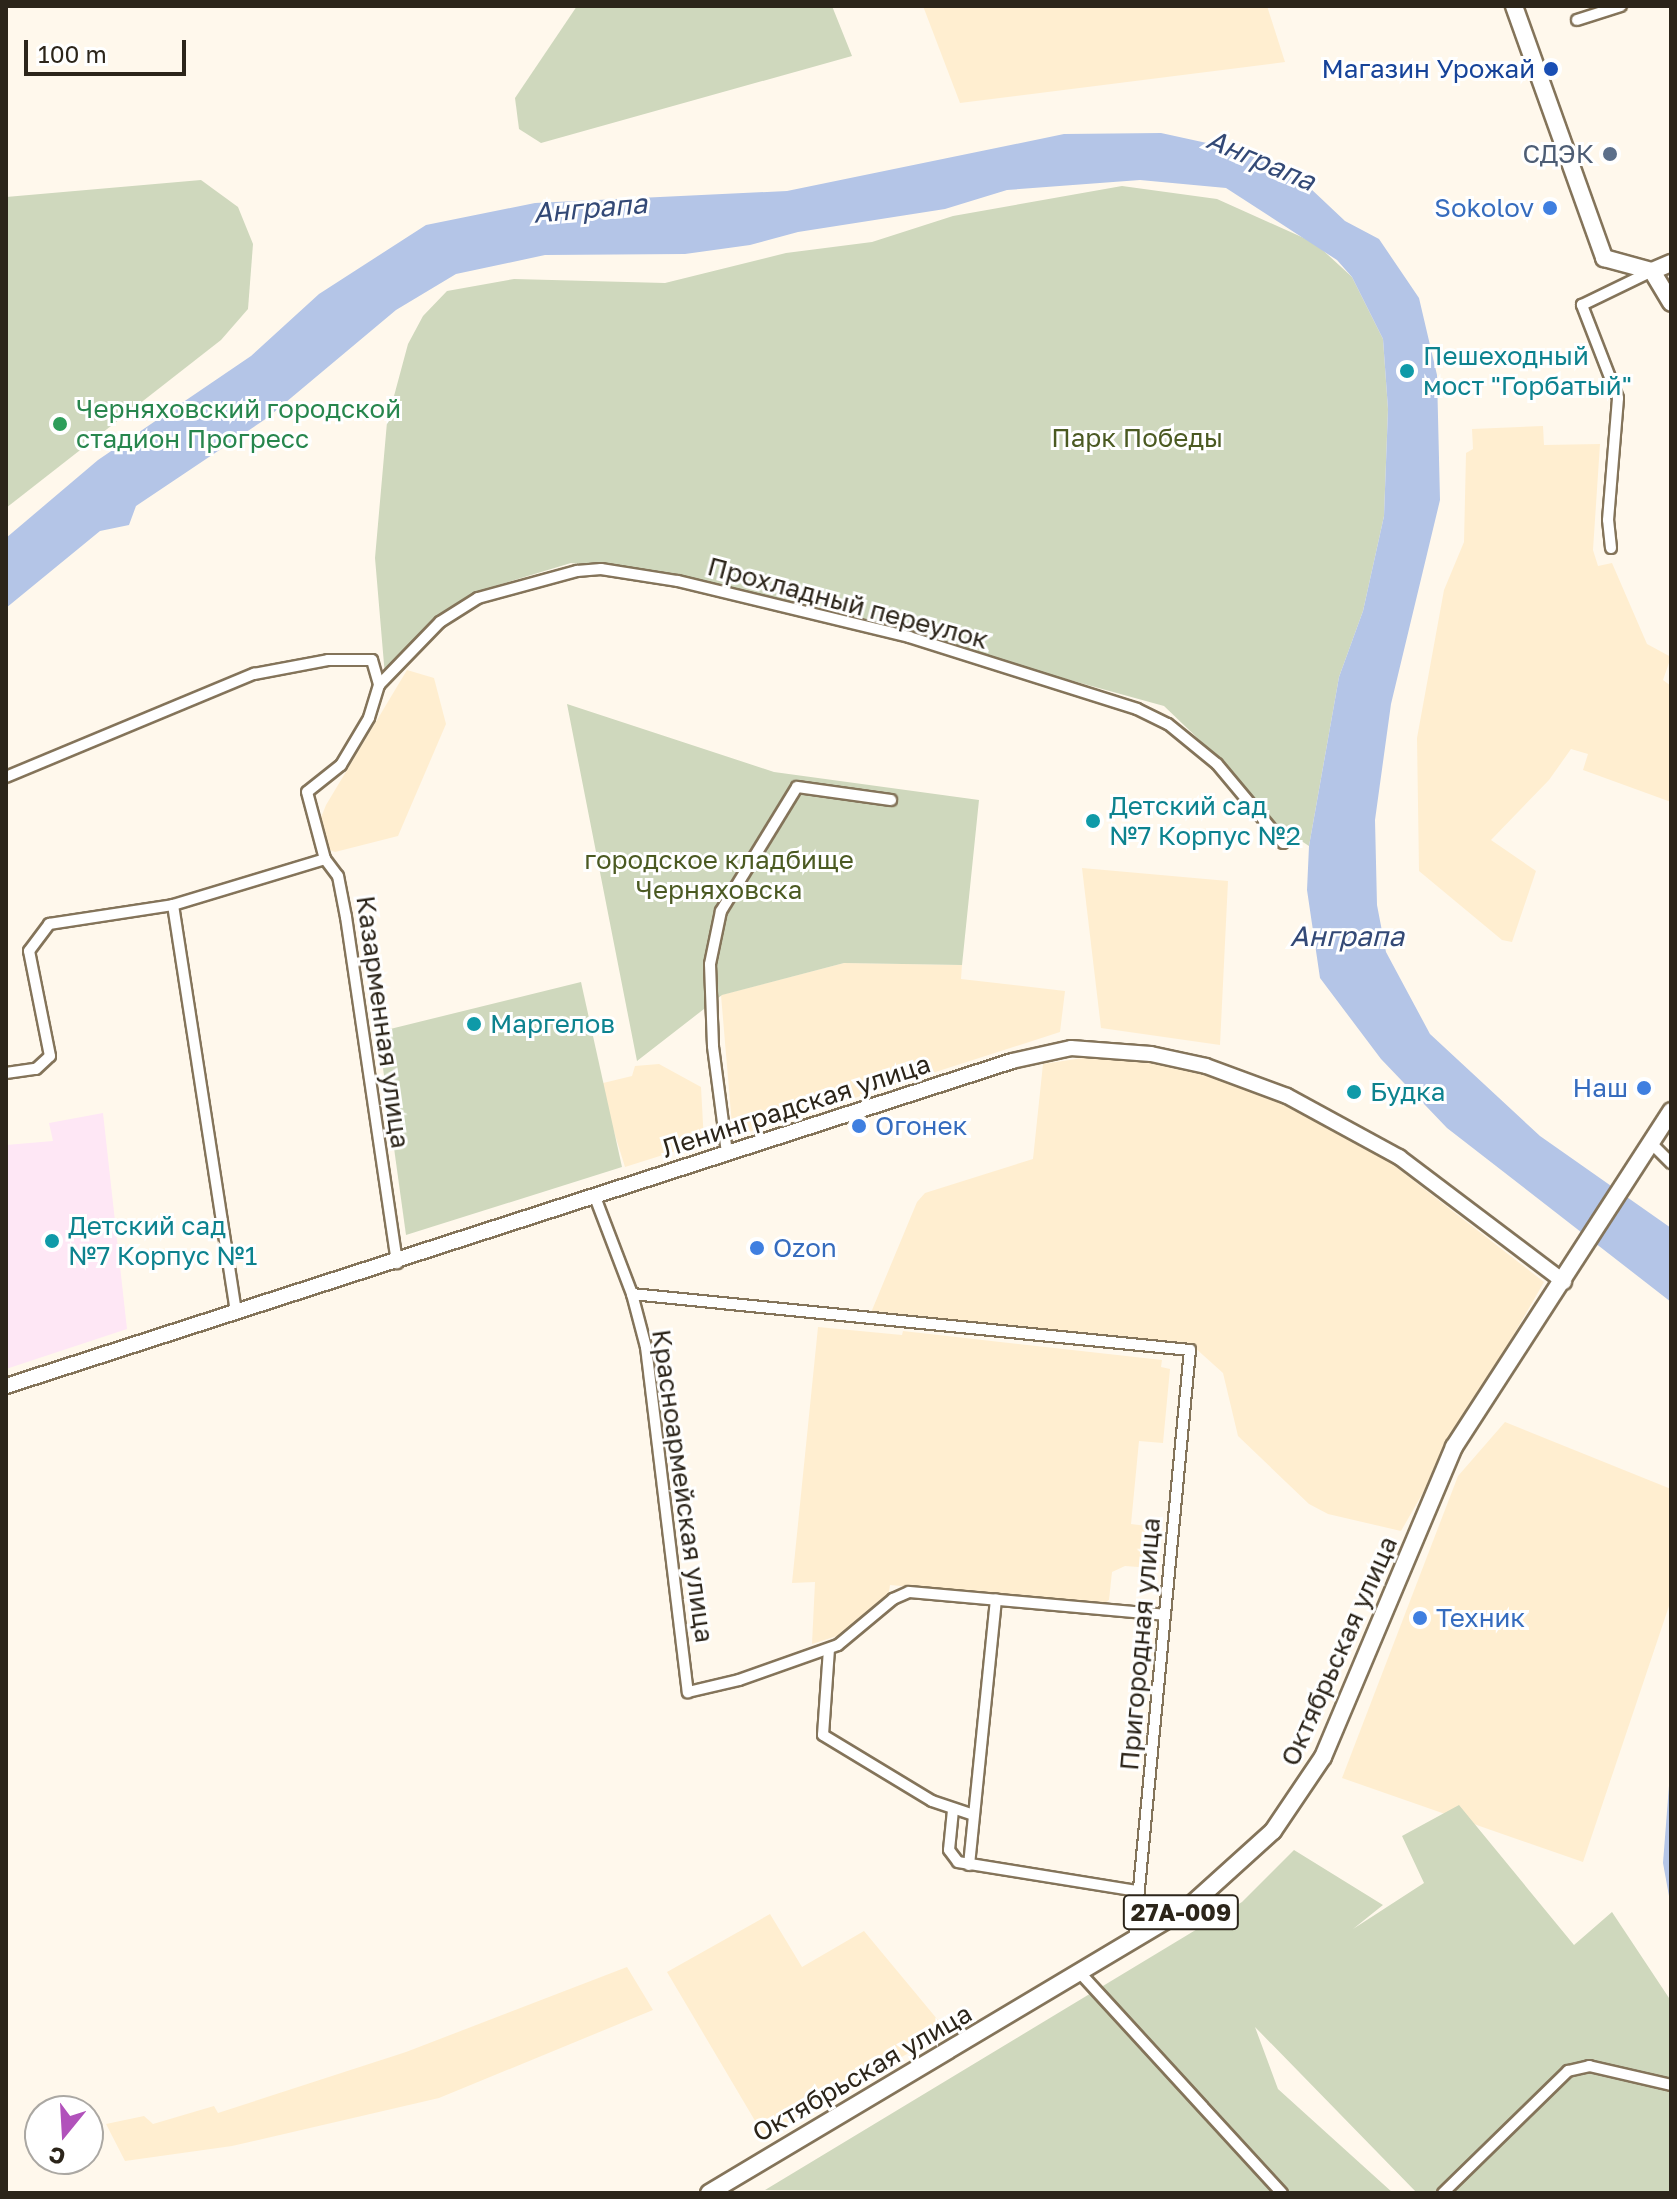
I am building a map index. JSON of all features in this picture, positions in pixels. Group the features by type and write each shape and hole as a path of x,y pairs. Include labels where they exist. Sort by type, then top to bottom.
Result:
{"main road":[{"path":"1514,6 1591,229 1604,258 1615,264 1652,271 1671,263"},
{"path":"1652,271 1671,303"},
{"name":"27А-009","path":"1564,1282 1671,1111"},
{"name":"Октябрьская улица","path":"709,2193 1082,1975 1190,1906 1233,1870 1298,1797 1323,1757 1454,1447 1564,1282"}],"street":[{"path":"1577,20 1621,6"},
{"path":"1611,548 1608,520 1618,398 1582,305 1652,271"},
{"name":"Прохладный переулок","path":"379,685 440,622 478,598 577,571 601,569 678,581 909,637 1137,709 1168,724 1217,764 1283,843"},
{"path":"6,777 254,674 359,657 372,660 378,668 379,685"},
{"name":"Казарменная улица","path":"379,685 369,718 341,765 307,792 325,859 335,869 342,891 397,1263"},
{"path":"727,1153 713,1046 710,964 721,911 797,787 891,800"},
{"path":"6,1073 36,1069 50,1056 30,963 32,941 49,924 173,905 325,859"},
{"path":"173,905 236,1313"},
{"name":"Ленинградская улица","path":"6,1386 397,1263 1012,1061 1071,1048 1151,1054 1206,1066 1287,1096 1399,1157 1564,1282"},
{"path":"1652,1144 1671,1163"},
{"name":"Красноармейская улица","path":"595,1197 632,1294 656,1416 688,1692 739,1680 829,1649"},
{"name":"Пригородная улица","path":"632,1294 1190,1350 1134,1942"},
{"path":"974,1815 953,1810 823,1735 829,1649 854,1635 903,1594 996,1599 1165,1615"},
{"path":"969,1865 996,1599"},
{"path":"953,1810 950,1855 969,1865 1138,1891"},
{"path":"1082,1975 1282,2193"},
{"path":"1443,2193 1568,2071 1589,2066 1671,2085"}],"shaded area":[{"path":"923,6 1267,6 1285,62 960,103"},
{"path":"1543,426 1544,445 1600,444 1593,550 1598,566 1612,563 1647,644 1671,657 1663,680 1671,686 1671,802 1583,770 1588,754 1571,749 1549,780 1491,840 1536,871 1512,942 1502,940 1419,871 1417,738 1444,590 1464,542 1466,453 1473,449 1472,429"},
{"path":"407,670 434,678 446,724 398,836 335,852 327,849 320,820 326,805"},
{"path":"1082,868 1228,881 1220,1045 1101,1028"},
{"path":"844,963 962,965 961,979 1065,991 1060,1032 733,1137 721,995"},
{"path":"1089,1057 1143,1058 1218,1078 1274,1100 1383,1157 1544,1282 1401,1531 1328,1514 1309,1504 1238,1436 1223,1373 1193,1346 870,1315 917,1202 925,1193 1033,1159 1043,1064"},
{"path":"659,1064 701,1087 704,1142 625,1167 599,1084 632,1076 635,1066"},
{"path":"103,1113 127,1329 6,1369 6,1145 53,1141 49,1123"},
{"path":"818,1327 902,1335 903,1331 1162,1360 1161,1367 1170,1369 1163,1443 1139,1441 1131,1524 1155,1527 1151,1568 1125,1566 1112,1572 1109,1600 1103,1604 890,1585 888,1598 843,1634 812,1644 815,1582 792,1583"},
{"path":"1505,1422 1671,1489 1671,1600 1583,1862 1342,1778 1458,1476"},
{"path":"770,1914 802,1967 864,1931 947,2031 764,2136 667,1972"},
{"path":"627,1967 653,2010 439,2098 232,2146 125,2161 106,2124 144,2116 153,2124 214,2106 218,2113 406,2052"}],"green space":[{"path":"577,6 832,6 852,56 541,143 519,129 515,98"},
{"name":"Черняховский городской стадион Прогресс","path":"201,180 238,207 253,244 248,309 221,340 6,508 6,197"},
{"name":"Парк Победы","path":"1122,186 1217,199 1315,243 1352,277 1383,339 1388,409 1384,516 1363,611 1339,677 1309,846 1271,821 1234,773 1164,706 736,588 666,573 571,563 485,589 435,623 385,676 375,558 387,422 408,344 423,316 447,291 514,279 665,283 786,253 872,242 953,216"},
{"name":"городское кладбище Черняховска","path":"567,704 774,772 979,800 962,965 844,963 722,995 637,1061"},
{"path":"581,982 622,1167 406,1235 378,1032"},
{"path":"1459,1805 1574,1945 1612,1912 1671,2001 1671,2193 1417,2193 1255,2027 1278,2089 1393,2193 765,2190 1242,1902 1294,1850 1383,1905 1353,1929 1424,1883 1402,1836"}],"water":[{"name":"Анграпа","path":"1161,133 1248,152 1310,188 1345,221 1379,239 1419,298 1437,375 1440,500 1391,704 1375,820 1377,905 1386,952 1430,1034 1540,1136 1671,1228 1671,1302 1447,1128 1381,1059 1320,978 1307,890 1309,846 1339,677 1363,611 1384,516 1388,409 1383,339 1352,277 1337,260 1226,188 1140,180 1007,190 945,209 798,232 750,245 685,254 545,255 456,274 396,310 267,418 136,506 129,525 100,531 6,608 6,538 98,460 251,356 319,294 426,225 535,203 787,191 1064,134"},
{"path":"1671,1760 1671,1907 1663,1863"}],"place":[{"name":"Магазин Урожай","path":"1551,69"},
{"name":"СДЭК","path":"1610,154"},
{"name":"Sokolov","path":"1550,208"},
{"name":"Пешеходный мост \"Горбатый\"","path":"1407,371"},
{"name":"Черняховский городской стадион Прогресс","path":"60,424"},
{"name":"Детский сад №7 Корпус №2","path":"1093,821"},
{"name":"Маргелов","path":"474,1024"},
{"name":"Наш","path":"1644,1088"},
{"name":"Будка","path":"1354,1092"},
{"name":"Огонек","path":"859,1126"},
{"name":"Детский сад №7 Корпус №1","path":"52,1241"},
{"name":"Ozon","path":"757,1248"},
{"name":"Техник","path":"1420,1618"}]}
